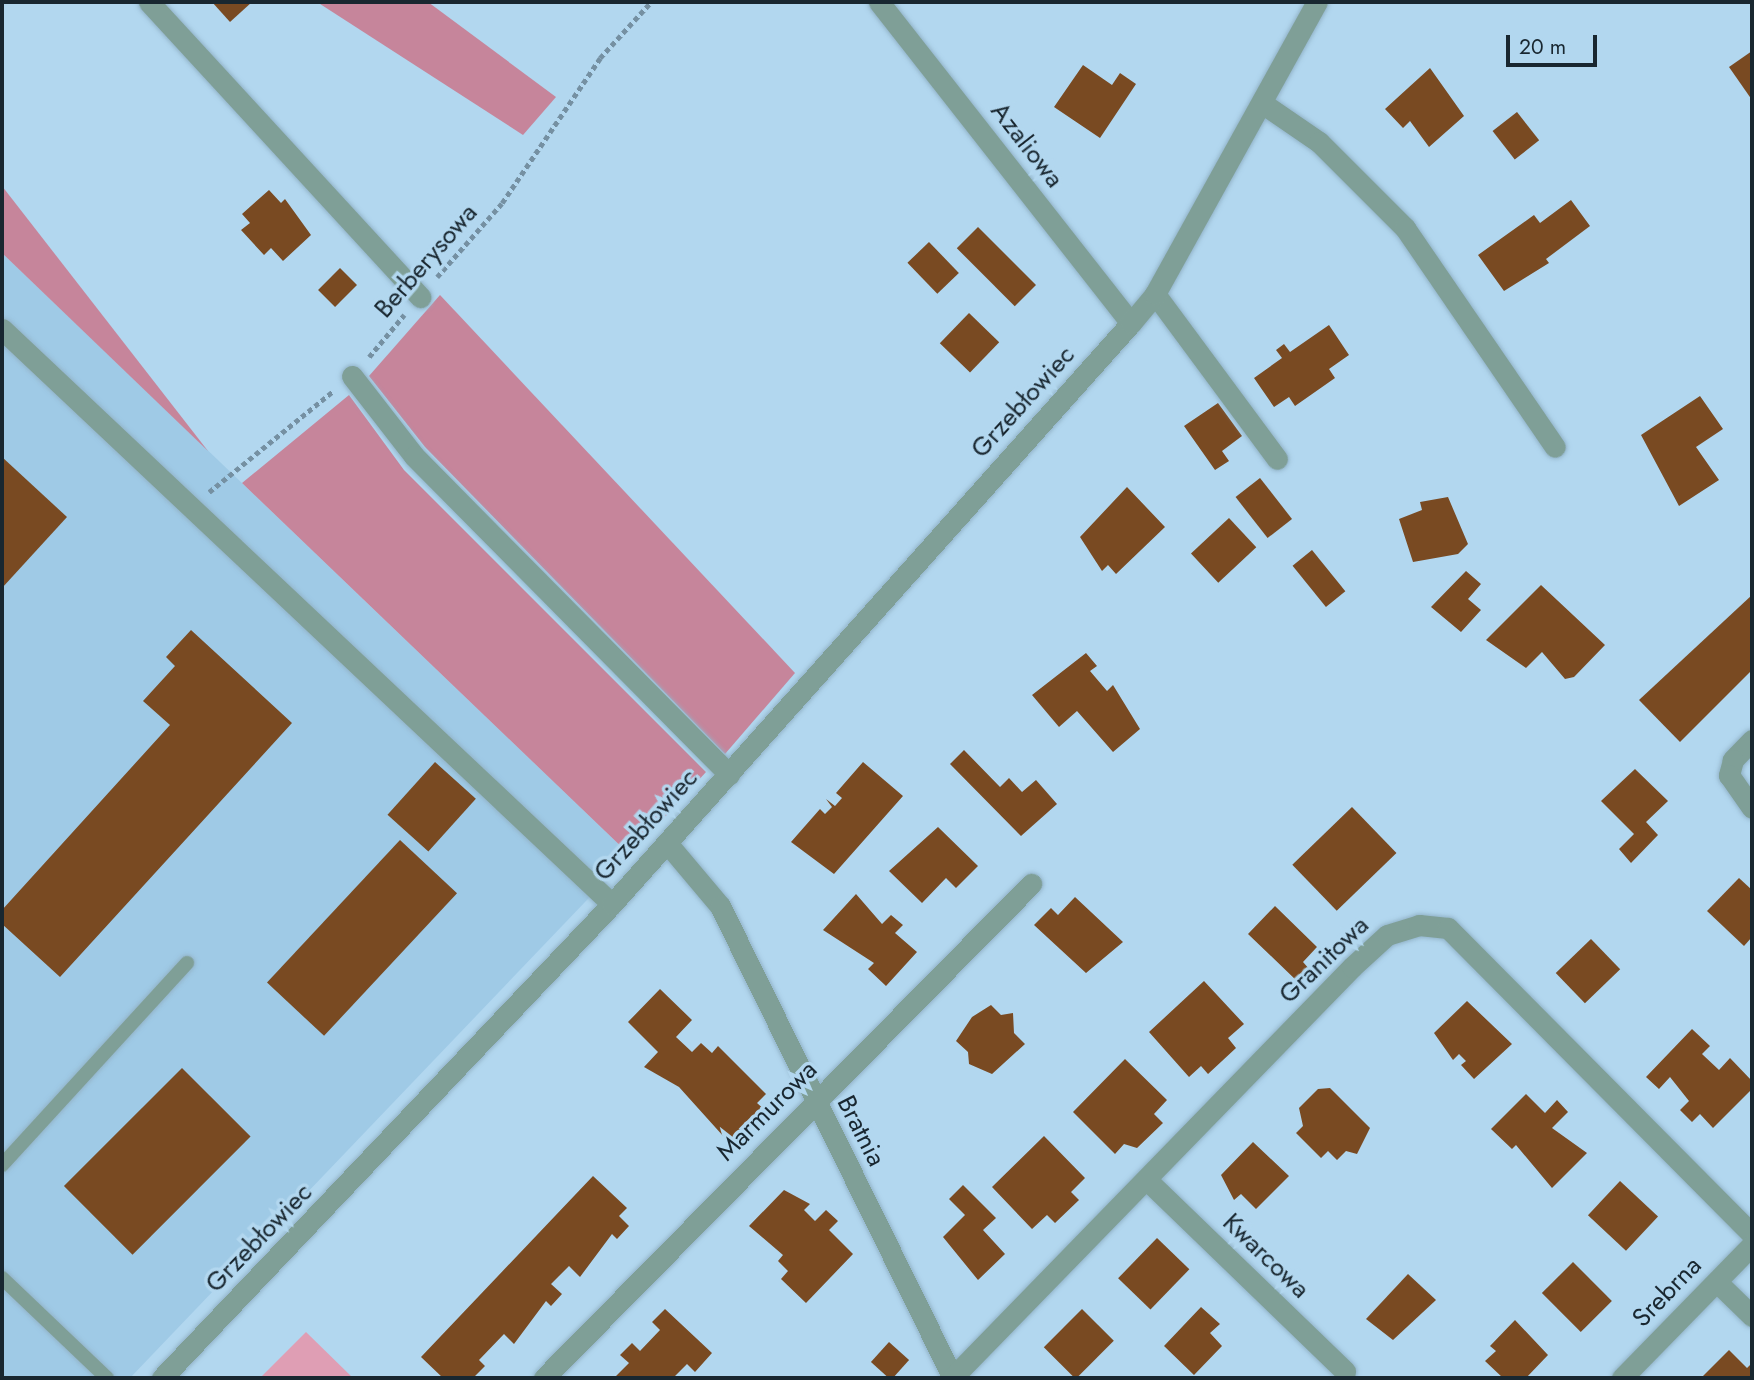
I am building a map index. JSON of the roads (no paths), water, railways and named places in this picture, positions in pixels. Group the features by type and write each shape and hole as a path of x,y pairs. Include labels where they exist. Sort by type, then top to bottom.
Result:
{"street":[{"path":"149,2 420,297"},
{"name":"Azaliowa","path":"879,2 1131,323"},
{"name":"Grzebłowiec","path":"162,1378 612,904 1131,323 1155,294 1317,2"},
{"path":"1262,103 1319,142 1405,228 1555,447"},
{"path":"1155,294 1277,459"},
{"path":"2,329 612,904"},
{"path":"352,376 414,456 729,774"},
{"path":"1752,740 1732,760 1729,775 1752,807"},
{"name":"Bratnia","path":"667,844 720,906 953,1378"},
{"name":"Marmurowa","path":"544,1378 1031,884"},
{"name":"Granitowa","path":"953,1378 1148,1181 1352,967 1387,935 1419,925 1448,928 1752,1234"},
{"name":"Kwarcowa","path":"1148,1181 1345,1371"},
{"name":"Srebrna","path":"1622,1378 1752,1245"},
{"path":"1717,1282 1752,1316"}],"lane":[{"path":"2,1165 187,963"},
{"path":"2,1278 107,1378"}]}
